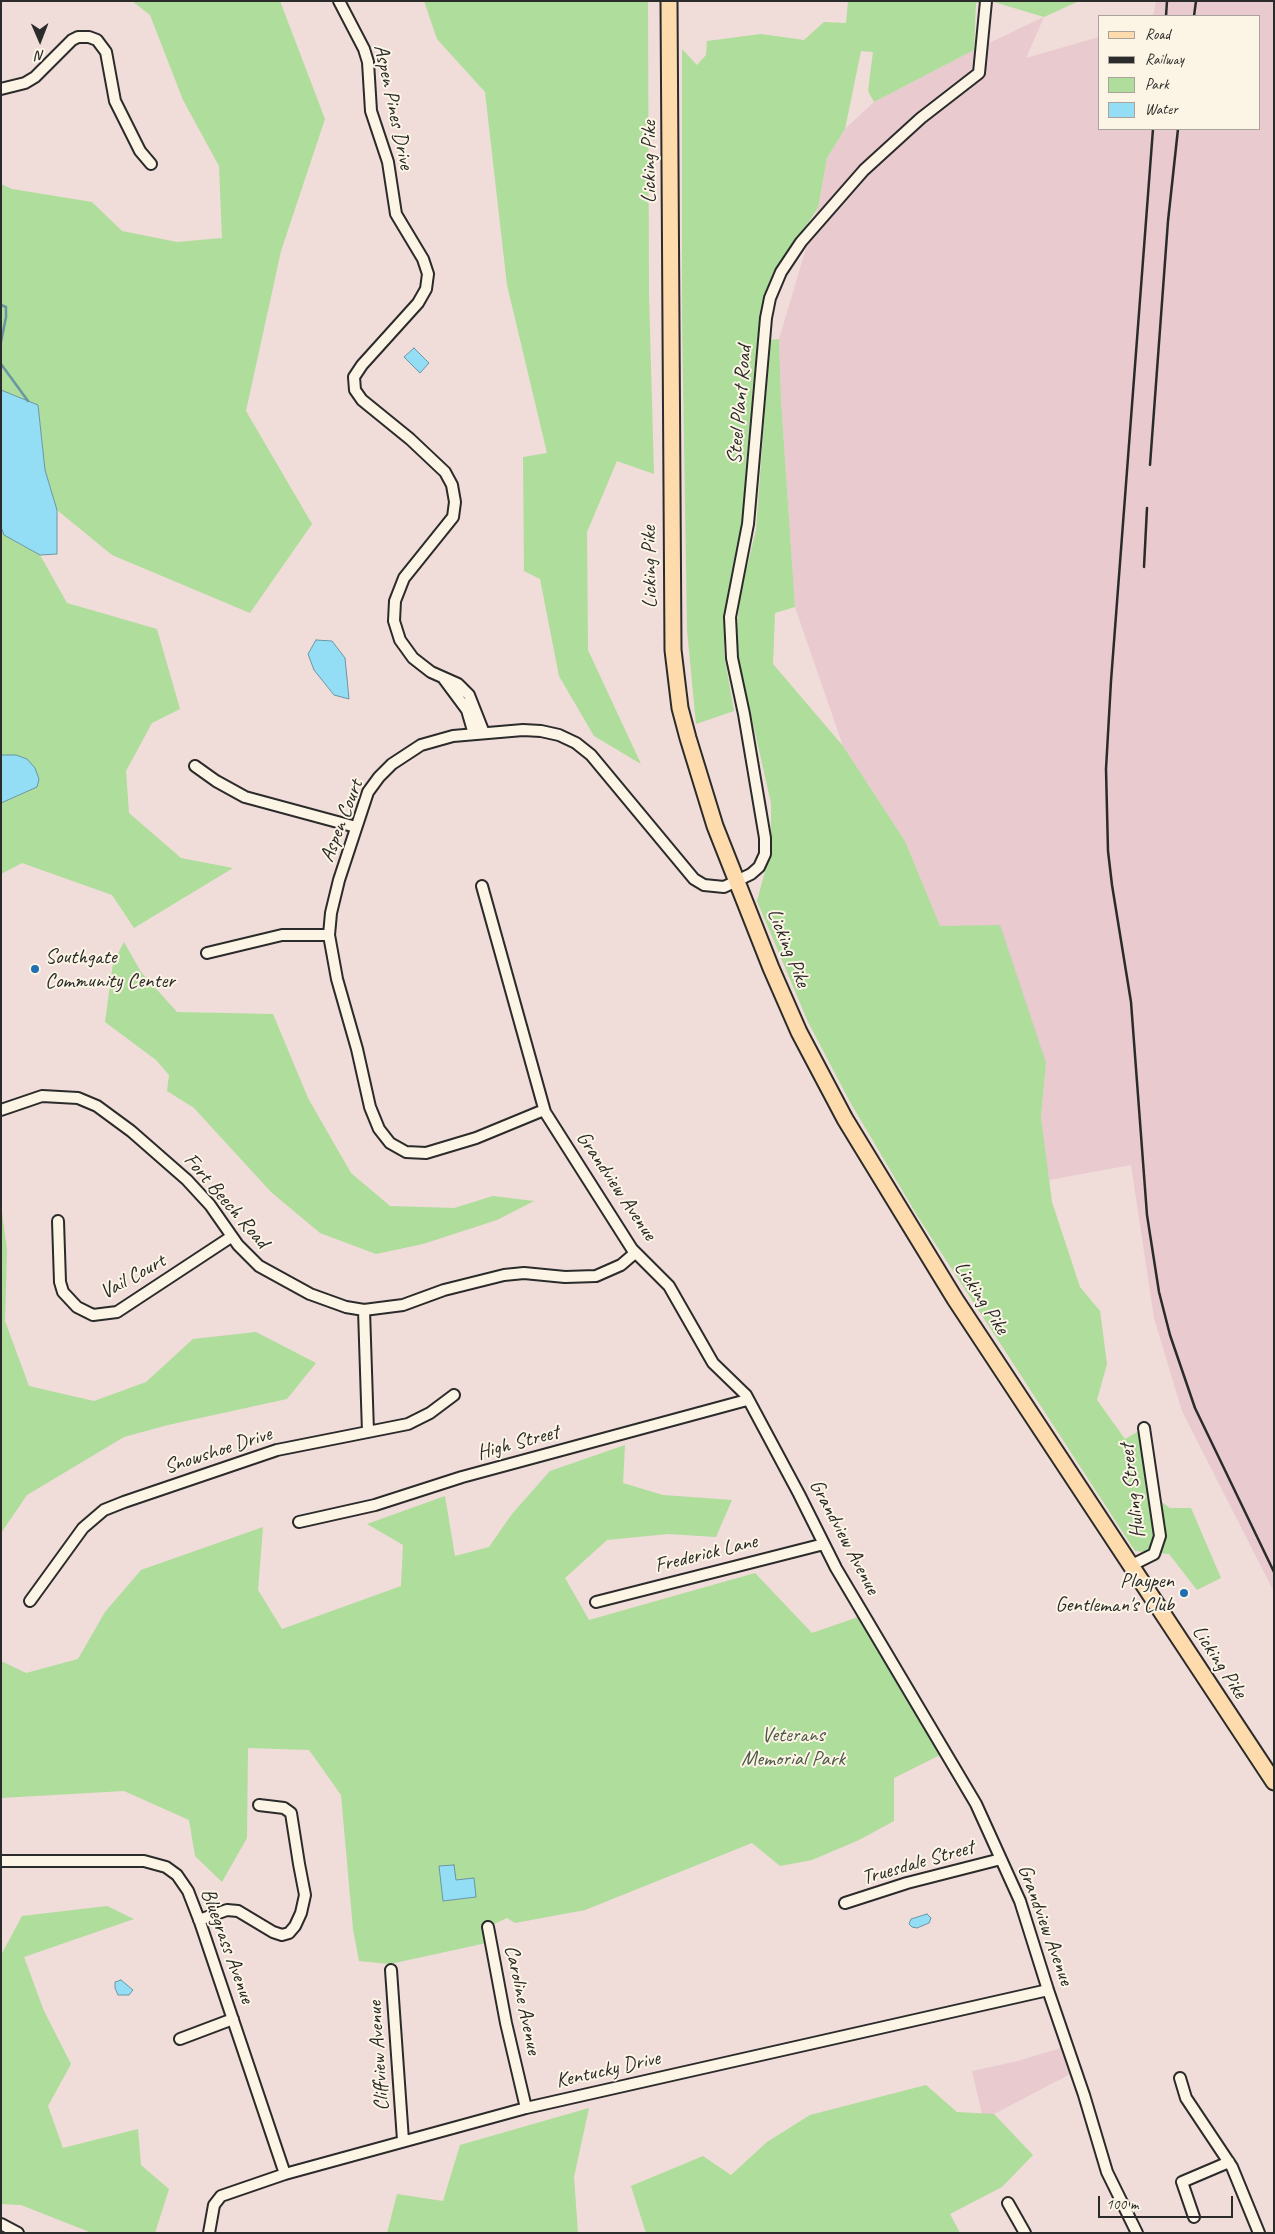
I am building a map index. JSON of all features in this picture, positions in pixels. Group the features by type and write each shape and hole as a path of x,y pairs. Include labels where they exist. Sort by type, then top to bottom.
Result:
{"main road":[{"name":"Licking Pike","path":"669,1 673,650 680,708 715,826 771,968 799,1032 845,1118 955,1299 1274,1782"}],"street":[{"name":"Aspen Pines Drive","path":"339,1 364,49 368,62 371,111 388,162 396,214 423,259 428,274 426,289 418,303 362,364 354,377 355,390 362,400 416,444 445,472 452,485 455,502 453,516 404,578 395,602 394,621 400,640 413,658 443,679 458,684 468,695 479,733"},
{"name":"Steel Plant Road","path":"738,882 759,867 765,854 765,838 732,658 730,617 748,524 766,318 770,298 782,272 801,242 864,170 921,118 979,73 986,1"},
{"path":"1,89 25,82 35,76 72,40 84,37 97,40 106,52 115,101 140,151 150,164"},
{"name":"Aspen Court","path":"544,1110 476,1138 426,1153 406,1152 390,1144 379,1129 370,1106 357,1049 336,979 329,935 331,913 356,828 368,792 379,777 392,764 421,745 453,736 540,730 559,735 576,744 590,755 694,879 714,887 724,887 738,882"},
{"path":"195,766 216,781 245,797 356,828"},
{"name":"Grandview Avenue","path":"482,886 544,1110 635,1253 669,1286 713,1363 741,1389 799,1494 824,1544 892,1665 976,1804 1020,1901 1084,2094 1107,2172 1137,2233"},
{"path":"206,953 278,936 329,935"},
{"name":"Fort Beech Road","path":"1,1110 42,1096 78,1098 101,1108 131,1130 187,1180 210,1205 231,1237 250,1258 271,1274 310,1294 346,1307 364,1310 403,1305 496,1276 524,1274 565,1277 596,1276 621,1265 635,1253"},
{"name":"Vail Court","path":"58,1220 60,1282 63,1292 77,1308 93,1315 117,1312 231,1237"},
{"path":"364,1310 368,1432"},
{"name":"Snowshoe Drive","path":"30,1601 83,1528 104,1510 277,1450 408,1424 430,1413 454,1395"},
{"name":"High Street","path":"299,1522 376,1505 462,1476 530,1460 747,1400"},
{"name":"Huling Street","path":"1132,1565 1154,1554 1160,1536 1144,1428"},
{"name":"Frederick Lane","path":"596,1602 824,1544"},
{"path":"199,1920 227,1910 238,1911 273,1932 282,1935 289,1933 295,1926 301,1913 305,1895 298,1864 291,1813 284,1808 259,1805"},
{"name":"Truesdale Street","path":"845,1903 1001,1859"},
{"name":"Bluegrass Avenue","path":"1,1861 144,1861 158,1864 173,1871 181,1879 188,1891 199,1920 285,2174"},
{"name":"Caroline Avenue","path":"488,1927 506,2023 526,2108"},
{"name":"Cliffview Avenue","path":"391,1970 403,2140"},
{"name":"Kentucky Drive","path":"209,2233 214,2205 221,2196 285,2174 403,2140 526,2108 1048,1990"},
{"path":"180,2039 233,2020"},
{"path":"1180,2078 1186,2098 1237,2176 1259,2233"},
{"path":"1194,2218 1182,2182 1229,2162"},
{"path":"1008,2202 1025,2233"},
{"path":"1,2224 18,2233"}],"shaded area":[{"path":"1156,1 1274,1 1274,1592 1182,1411 1154,1318 1131,1165 1049,1180 1041,1117 1046,1063 940,927 905,841 843,746 795,607 781,400 779,339 818,208 827,158 845,129 874,102 974,50 1044,17 1026,58 1098,37 1098,130 1260,130 1260,15 1153,15"},
{"path":"1067,2046 1076,2071 994,2114 982,2114 972,2071 1018,2061"}],"green space":[{"path":"132,1 280,1 325,119 281,251 246,411 312,524 250,613 112,555 57,510 45,470 38,405 1,390 1,184 12,189 92,202 122,231 177,242 222,238 219,166 183,100 150,15"},
{"path":"424,1 648,1 649,295 654,474 617,461 587,532 588,650 641,764 594,736 559,676 540,579 524,571 523,457 547,453 507,285 485,92 437,39"},
{"path":"848,1 1079,1 1044,17 994,2 976,3 974,50 874,102 868,91 873,52 861,51 845,129 827,158 818,208 780,265 763,309 741,544 724,615 724,654 734,711 696,724 687,630 682,315 682,49 697,65 706,55 707,41 761,34 804,40 824,22 846,23"},
{"path":"779,339 781,400 795,607 775,613 773,664 843,746 905,841 940,926 1000,925 1046,1063 1041,1117 1052,1202 1080,1287 1100,1311 1107,1364 1097,1400 1125,1439 1139,1431 1146,1491 1170,1508 1191,1508 1221,1578 1197,1590 1169,1554 1135,1551 918,1217 850,1102 808,1022 757,901 771,849 771,803 749,706 734,657 740,596 756,530 770,340"},
{"path":"1,527 4,535 40,555 67,603 157,629 180,709 152,723 126,771 129,813 181,858 233,868 134,928 112,895 22,863 1,874 1,803 28,791 16,755 1,755"},
{"path":"124,942 141,972 177,1012 273,1014 308,1098 351,1173 390,1206 454,1208 493,1196 534,1201 497,1220 423,1244 376,1254 320,1233 271,1192 194,1108 167,1091 169,1075 156,1060 105,1022 113,963"},
{"path":"1,1204 7,1250 5,1321 29,1386 94,1401 146,1382 193,1339 256,1332 316,1363 287,1399 168,1425 124,1437 27,1495 1,1533"},
{"name":"Veterans Memorial Park","path":"625,1445 623,1483 663,1495 732,1500 716,1537 668,1534 607,1540 565,1578 589,1620 755,1573 812,1633 864,1615 944,1753 894,1778 894,1821 859,1840 812,1860 780,1866 752,1843 585,1910 515,1923 507,1918 488,1927 491,1942 390,1964 359,1961 353,1929 341,1795 309,1750 248,1748 247,1838 222,1882 195,1856 189,1820 124,1791 1,1798 1,1661 26,1673 78,1659 105,1612 141,1570 263,1527 258,1590 282,1629 401,1586 403,1545 367,1524 445,1496 455,1556 489,1547 512,1514 550,1471"},
{"path":"107,1906 134,1919 24,1957 44,2011 71,2064 48,2106 63,2148 138,2129 141,2165 169,2189 155,2233 92,2233 21,2205 1,2204 1,1955 22,1916"},
{"path":"926,2085 957,2112 994,2114 1033,2155 1002,2187 950,2214 960,2233 646,2233 631,2186 703,2156 731,2175 767,2142 810,2115"},
{"path":"589,2108 574,2177 578,2233 387,2233 397,2194 443,2201 460,2145"}],"water":[{"path":"414,348 429,363 420,373 404,357"},
{"path":"1,390 38,405 45,470 57,510 57,554 40,555 4,535 1,527"},
{"path":"316,640 332,641 345,658 349,699 334,695 314,670 308,654"},
{"path":"1,755 16,755 27,759 35,768 39,779 37,787 1,803"},
{"path":"454,1865 456,1880 474,1878 476,1897 443,1901 439,1866"},
{"path":"927,1914 931,1918 929,1923 917,1928 909,1924 911,1919"},
{"path":"121,1980 133,1990 129,1995 118,1995 115,1982"}],"waterway":[{"path":"1,305 6,307 1,342"},
{"path":"1,364 28,401"}],"railway":[{"path":"1166,15 1167,1"},
{"path":"1194,15 1196,1"},
{"path":"1153,130 1111,681 1106,769 1108,851 1131,1002 1147,1215 1159,1292 1170,1335 1195,1408 1274,1572"},
{"path":"1150,465 1168,221 1178,130"},
{"path":"1144,567 1147,508"}],"place":[{"name":"Southgate Community Center","path":"35,969"},
{"name":"Playpen Gentleman's Club","path":"1184,1593"}]}
